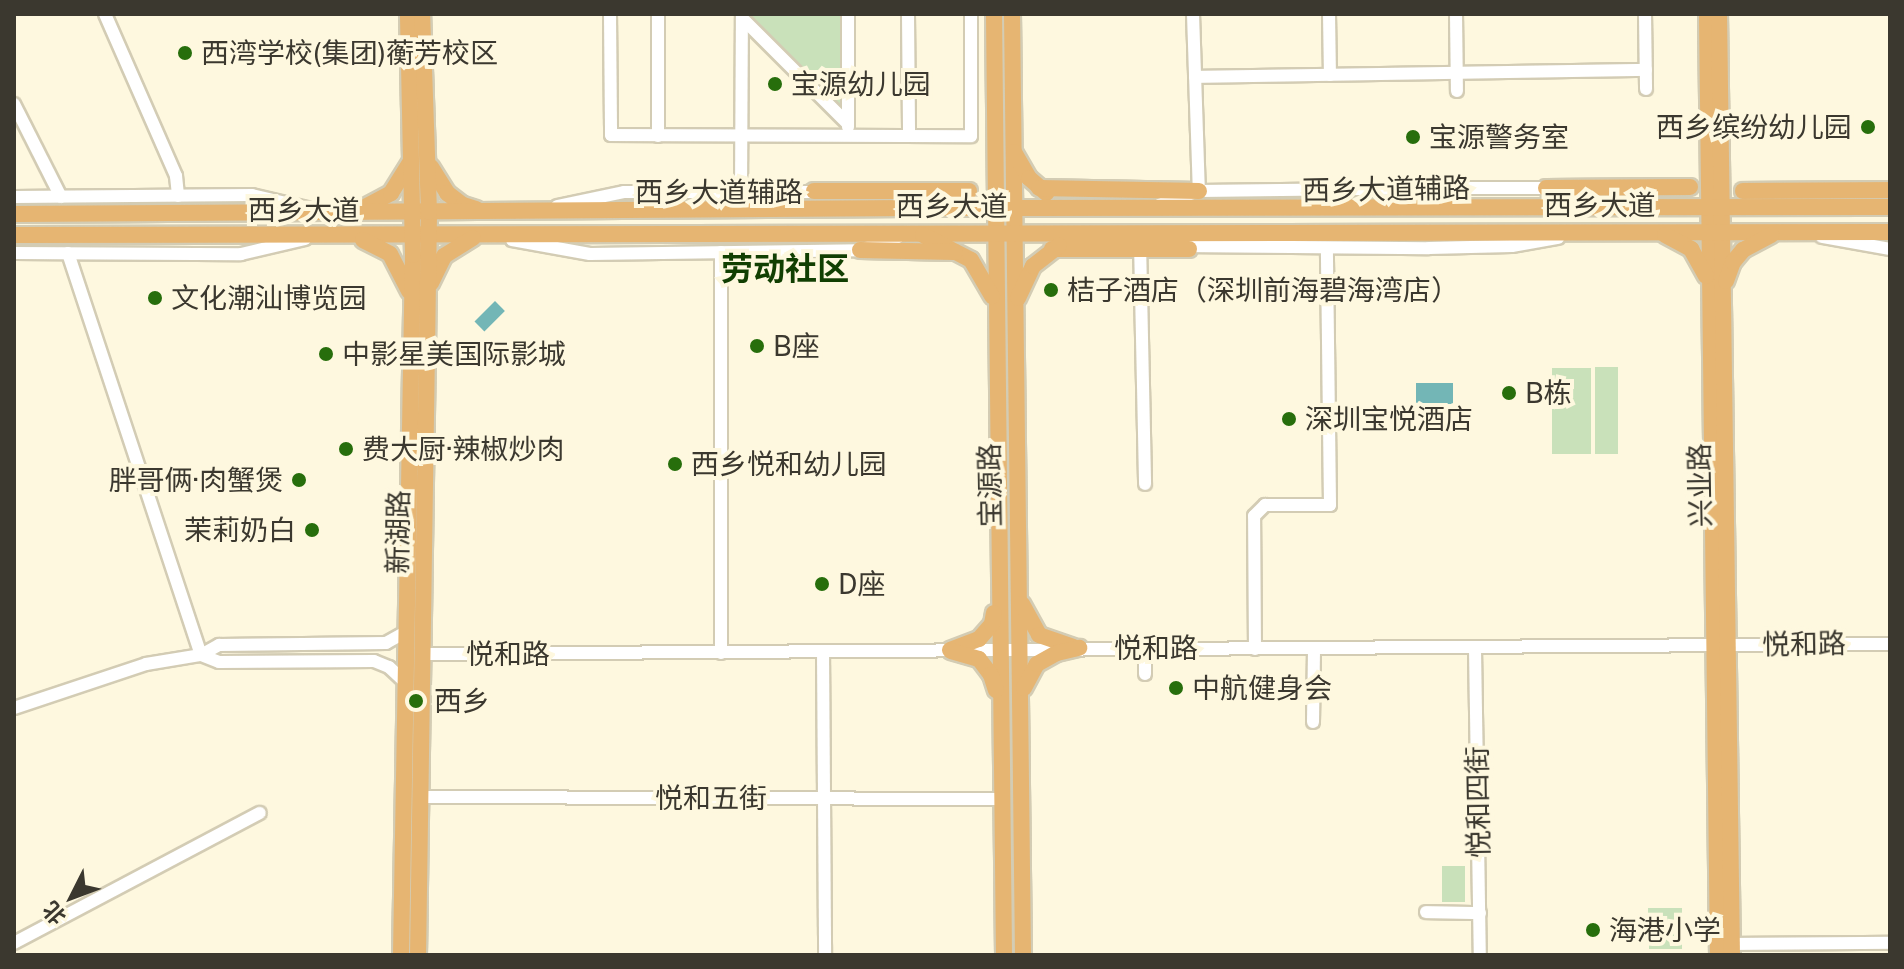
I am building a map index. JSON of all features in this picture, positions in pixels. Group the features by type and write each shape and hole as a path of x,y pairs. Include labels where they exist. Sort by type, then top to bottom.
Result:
{"main road":[{"name":"新湖路","path":"408,14 420,156"},
{"name":"新湖路","path":"418,955 422,654 422,14"},
{"name":"宝源路","path":"994,14 1004,955"},
{"name":"宝源路","path":"1012,14 1023,955"},
{"name":"兴业路","path":"1707,14 1715,148"},
{"name":"兴业路","path":"1718,955 1721,645 1715,148 1719,14"},
{"path":"994,125 1002,134 1008,133 1012,125"},
{"path":"1645,209 1675,199 1690,187 1715,148 1743,191 1766,205 1782,209"},
{"path":"1012,149 1039,188 1058,200 1092,208"},
{"path":"338,213 371,206 388,196 420,156 447,193 463,205 488,212"},
{"path":"911,208 969,191 994,162"},
{"path":"1546,188 1690,187"},
{"path":"1039,188 1199,191"},
{"path":"1743,191 1890,190"},
{"path":"814,191 969,191"},
{"name":"西乡大道","path":"14,214 911,208 1890,207"},
{"path":"1652,231 1691,249 1717,291"},
{"path":"914,232 971,260 988,283 996,321"},
{"path":"1014,319 1025,278 1052,249 1097,232"},
{"path":"1717,291 1743,250 1765,236 1783,232"},
{"name":"西乡大道","path":"14,235 1890,232"},
{"path":"350,236 377,244 390,254 420,297 444,256 484,236"},
{"path":"1052,249 1189,249"},
{"path":"860,250 959,252"},
{"name":"新湖路","path":"401,955 406,632 420,297"},
{"path":"950,650 973,644 987,632 995,610 998,579"},
{"path":"1017,586 1027,618 1039,635 1047,641 1079,648"},
{"name":"兴业路","path":"1721,645 1732,950"},
{"path":"1020,713 1026,679 1037,664 1057,653 1079,648"},
{"path":"950,650 971,655 985,666 999,704"}],"street":[{"path":"105,14 176,176 178,196"},
{"path":"610,14 611,135 658,136 743,136 848,130 909,136 971,136 971,14"},
{"path":"658,14 658,136"},
{"path":"848,14 848,130"},
{"path":"908,14 909,136"},
{"path":"1193,14 1199,191"},
{"path":"1329,14 1330,75"},
{"path":"1456,14 1457,91"},
{"path":"1645,14 1646,89"},
{"path":"742,16 848,130"},
{"path":"741,192 742,16"},
{"path":"1195,77 1646,70"},
{"path":"14,104 61,197"},
{"name":"西乡大道辅路","path":"1150,208 1199,191 1546,188 1623,209"},
{"name":"西乡大道辅路","path":"527,212 624,192 814,191 911,208"},
{"path":"14,197 252,195 338,213"},
{"path":"1836,208 1890,196"},
{"path":"1140,231 1145,484"},
{"name":"西乡大道辅路","path":"1140,231 1189,249 1512,246 1600,231"},
{"name":"西乡大道辅路","path":"484,236 590,254 860,250 914,232"},
{"path":"1803,232 1890,249"},
{"path":"14,253 241,254 320,236"},
{"path":"1255,649 1254,516 1265,505 1330,505 1327,248"},
{"path":"721,252 721,653"},
{"path":"68,253 201,655"},
{"path":"14,708 146,664 201,655 219,645 386,643 406,632"},
{"name":"悦和路","path":"422,654 1890,644"},
{"path":"1145,648 1145,674"},
{"path":"1313,722 1314,649"},
{"name":"悦和四街","path":"1475,649 1480,955"},
{"path":"823,652 825,955"},
{"path":"201,655 219,662 374,661 389,667 405,682"},
{"name":"悦和五街","path":"421,797 1000,799"},
{"path":"14,943 260,813"},
{"path":"1426,912 1480,913"},
{"path":"1732,950 1890,943"}],"green space":[{"path":"749,14 843,14 843,103 839,107"},
{"path":"1595,367 1618,367 1618,454 1595,454"},
{"path":"1552,368 1591,368 1591,454 1552,454"},
{"path":"1442,866 1465,866 1465,902 1442,902"},
{"path":"1648,908 1682,908 1682,927 1648,927"},
{"path":"1649,929 1682,929 1682,949 1649,949"}],"water":[{"path":"495,301 505,311 484,331 474,322"},
{"path":"1416,383 1453,383 1453,404 1416,404"}],"place":[{"name":"西湾学校(集团)蘅芳校区","path":"185,53"},
{"name":"宝源幼儿园","path":"775,84"},
{"name":"西乡缤纷幼儿园","path":"1868,127"},
{"name":"宝源警务室","path":"1413,137"},
{"name":"桔子酒店（深圳前海碧海湾店）","path":"1051,290"},
{"name":"文化潮汕博览园","path":"155,298"},
{"name":"B座","path":"757,346"},
{"name":"中影星美国际影城","path":"326,354"},
{"name":"B栋","path":"1509,393"},
{"name":"深圳宝悦酒店","path":"1289,419"},
{"name":"费大厨·辣椒炒肉","path":"346,449"},
{"name":"西乡悦和幼儿园","path":"675,464"},
{"name":"胖哥俩·肉蟹煲","path":"299,480"},
{"name":"茉莉奶白","path":"312,530"},
{"name":"D座","path":"822,584"},
{"name":"中航健身会","path":"1176,688"},
{"name":"西乡","path":"416,701"},
{"name":"海港小学","path":"1593,930"}],"district":[{"name":"劳动社区","path":"785,269"}]}
